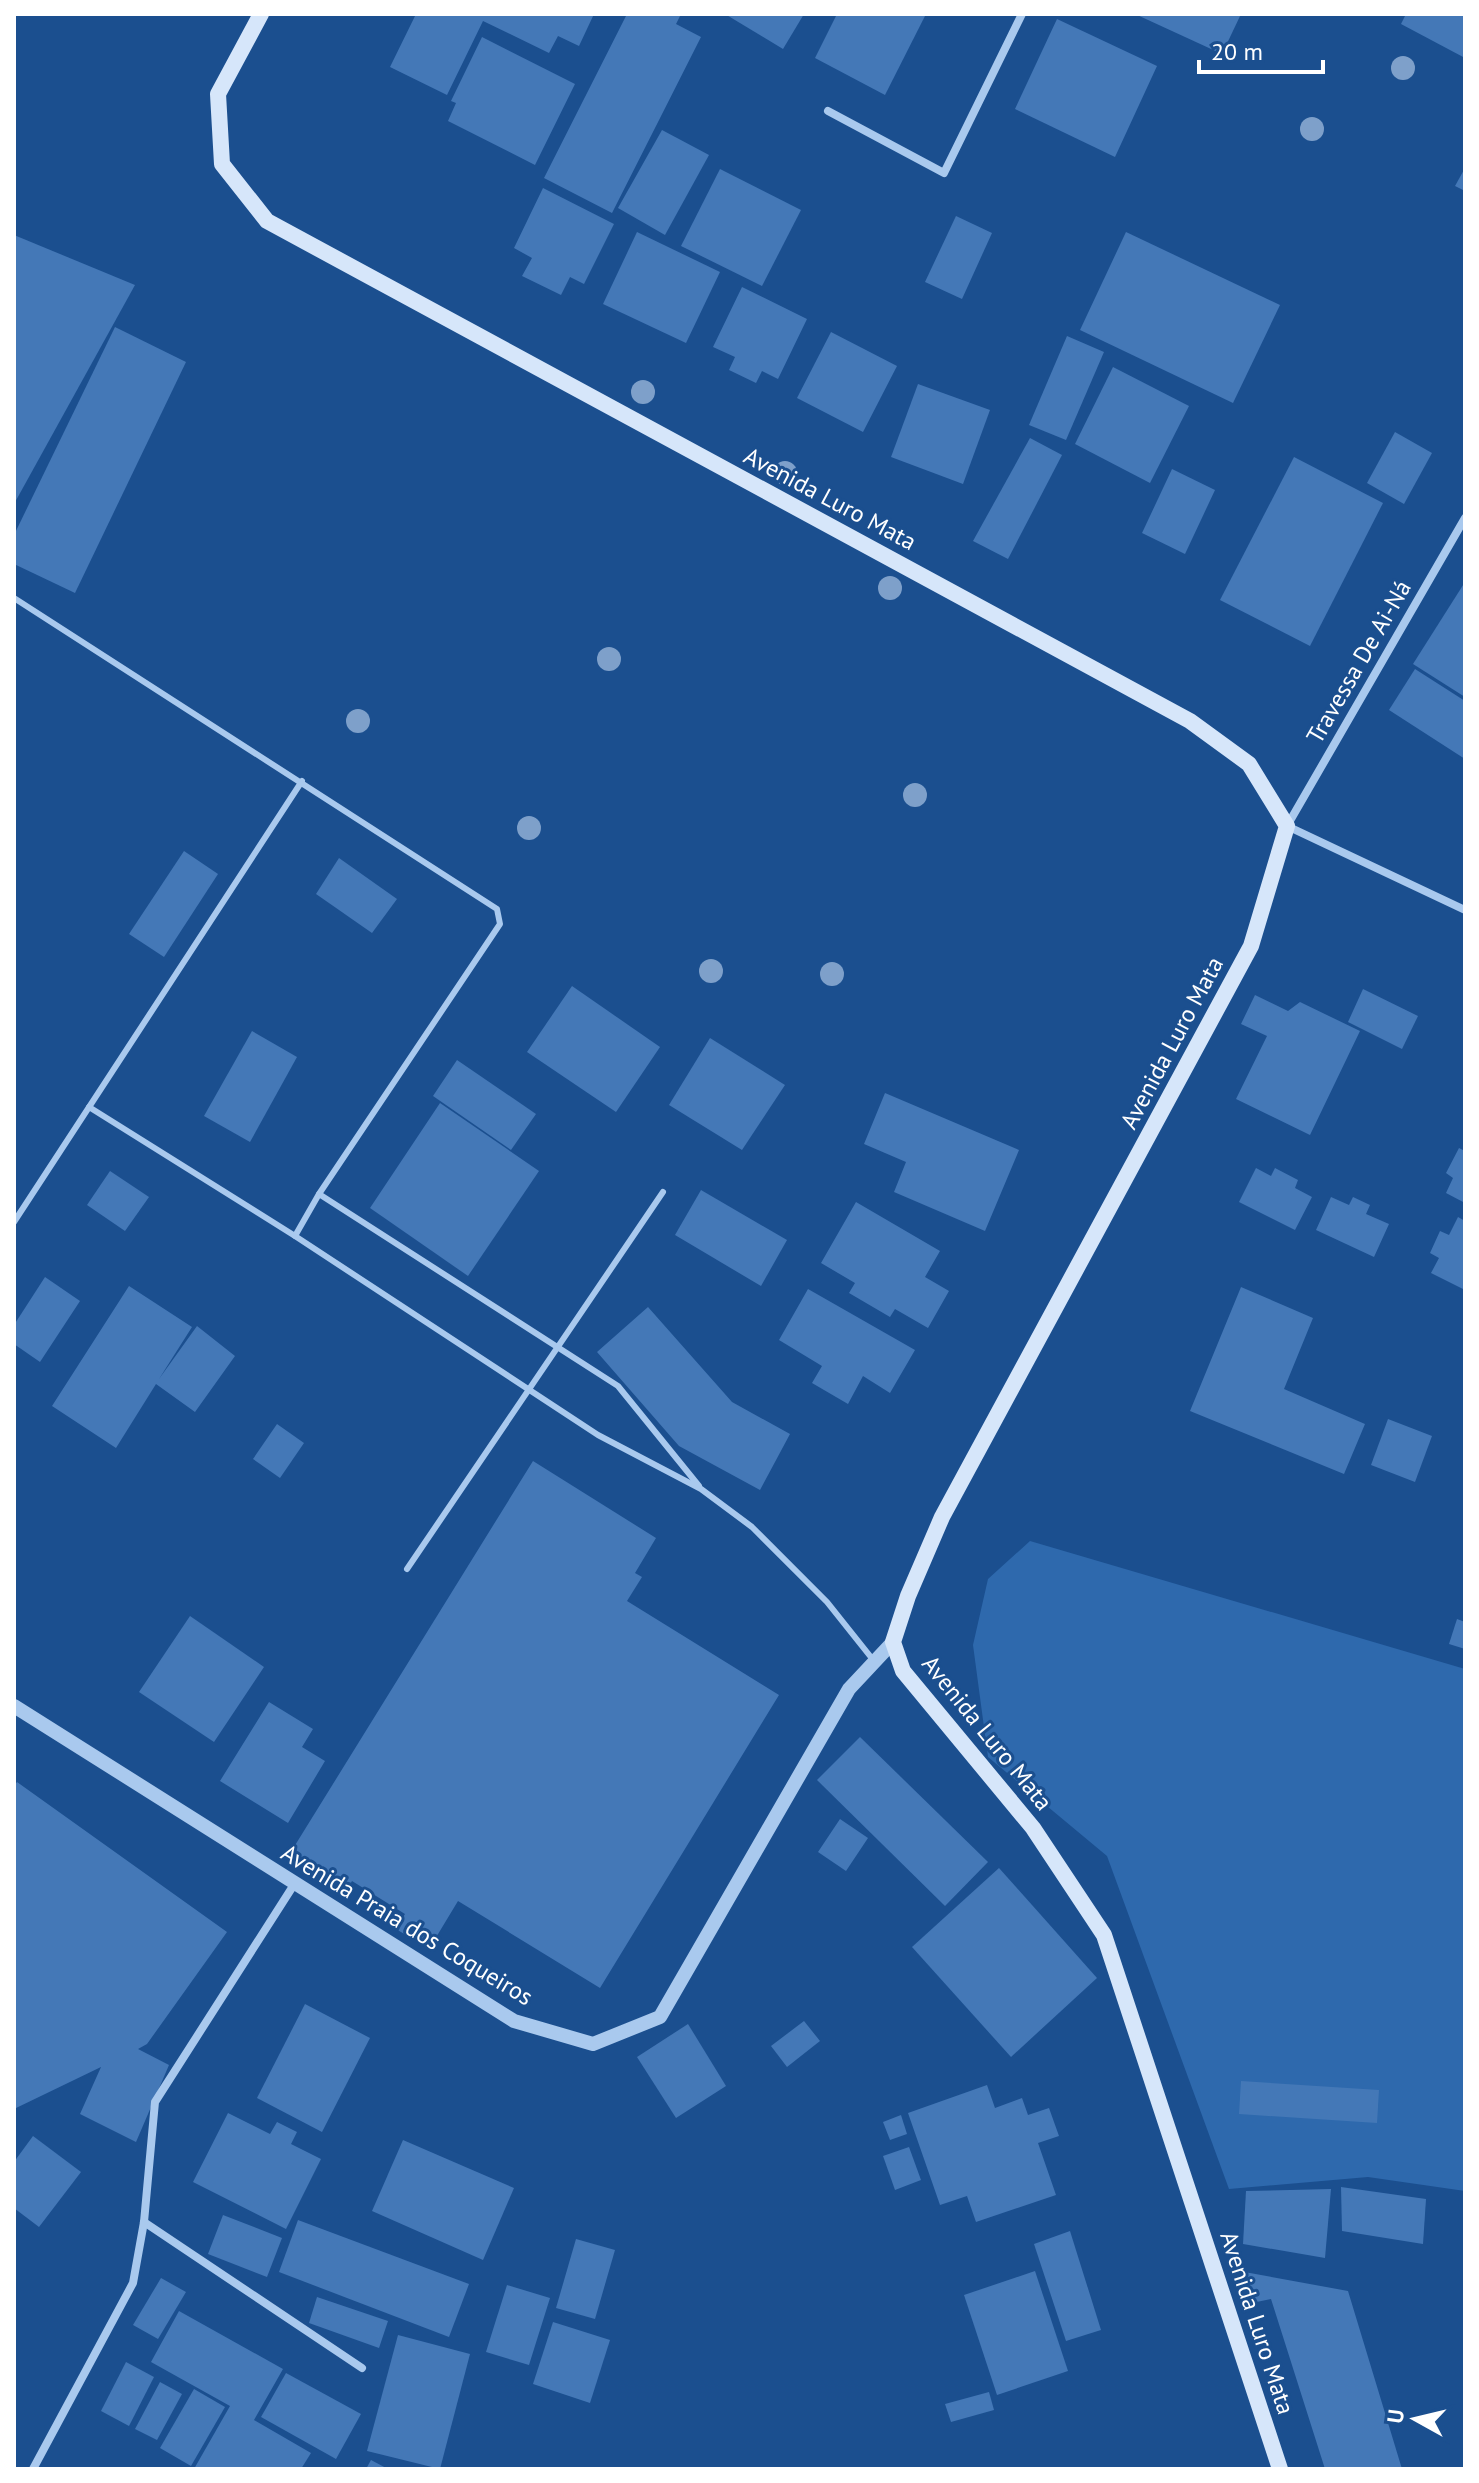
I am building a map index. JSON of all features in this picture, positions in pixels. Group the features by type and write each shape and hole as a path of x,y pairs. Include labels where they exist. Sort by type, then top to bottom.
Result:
{"main road":[{"name":"Avenida Luro Mata","path":"261,14 218,94 222,164 267,221 1190,721 1249,764 1287,826 1251,946 942,1517 908,1596 893,1642 903,1671 1033,1828 1104,1935 1280,2469"}],"street":[{"path":"828,111 944,173 1022,14"},
{"name":"Travessa De Ai-Ná","path":"1287,826 1465,518"},
{"path":"1287,826 1465,910"},
{"name":"Avenida Praia dos Coqueiros","path":"14,1706 514,2021 593,2044 660,2017 849,1689 893,1642"},
{"path":"33,2469 133,2283 144,2222 155,2102 295,1883"},
{"path":"144,2222 362,2368"}],"lane":[{"path":"14,598 497,909 500,924 319,1194 295,1236"},
{"path":"14,1222 302,781"},
{"path":"89,1107 295,1236 598,1435 701,1489 752,1527 827,1602 874,1661"},
{"path":"407,1569 663,1192"},
{"path":"319,1194 618,1386 701,1489"}],"shaded area":[{"path":"1030,1541 1465,1669 1465,2191 1368,2177 1229,2189 1107,1856 988,1757 973,1645 988,1579"}],"building":[{"path":"416,14 594,14 579,46 558,36 549,53 483,21 447,95 390,67"},
{"path":"627,14 681,14 676,24 701,37 612,213 544,178"},
{"path":"725,14 804,14 783,49"},
{"path":"837,14 926,14 885,95 815,58"},
{"path":"1135,14 1241,14 1222,54"},
{"path":"1406,14 1465,14 1465,58 1401,24"},
{"path":"1057,19 1157,66 1115,157 1015,109"},
{"path":"482,37 575,84 535,165 448,121 456,103 451,101"},
{"path":"662,130 709,155 665,235 618,208"},
{"path":"1465,168 1465,191 1455,186"},
{"path":"720,169 801,210 762,286 681,246"},
{"path":"543,188 614,224 584,284 570,277 561,295 522,276 532,258 514,248"},
{"path":"956,216 992,233 962,299 925,282"},
{"path":"637,232 720,272 686,343 603,304"},
{"path":"1126,232 1280,305 1233,403 1080,330"},
{"path":"14,235 135,285 14,504"},
{"path":"742,287 807,319 778,379 762,371 756,383 729,370 735,357 713,347"},
{"path":"115,327 186,362 75,593 14,564 14,535"},
{"path":"831,332 897,366 863,432 797,398"},
{"path":"1067,336 1104,352 1066,440 1029,425"},
{"path":"1113,367 1189,406 1150,483 1075,444"},
{"path":"918,384 990,410 963,484 891,457"},
{"path":"1395,432 1432,453 1404,504 1367,483"},
{"path":"1030,438 1062,455 1008,559 973,541"},
{"path":"1294,457 1383,503 1310,646 1220,600"},
{"path":"1172,469 1215,490 1185,554 1142,533"},
{"path":"1465,582 1465,697 1413,664"},
{"path":"1415,669 1465,701 1465,759 1389,710"},
{"path":"184,851 218,874 164,957 129,934"},
{"path":"339,858 397,899 372,933 316,894"},
{"path":"572,986 660,1047 616,1112 527,1052"},
{"path":"1363,989 1418,1016 1402,1049 1348,1022"},
{"path":"1255,995 1288,1011 1300,1002 1360,1031 1310,1135 1236,1099 1267,1036 1241,1024"},
{"path":"252,1031 297,1057 250,1142 204,1116"},
{"path":"710,1038 785,1085 742,1150 669,1105"},
{"path":"457,1060 536,1114 511,1150 433,1096"},
{"path":"885,1093 1019,1150 985,1231 894,1192 906,1162 864,1144"},
{"path":"440,1103 539,1171 468,1276 370,1208"},
{"path":"1459,1148 1465,1151 1465,1203 1446,1193 1453,1178 1446,1173"},
{"path":"1256,1168 1271,1176 1275,1168 1298,1180 1295,1188 1312,1197 1295,1230 1239,1202"},
{"path":"110,1171 149,1197 125,1231 87,1205"},
{"path":"701,1190 787,1240 761,1286 675,1235"},
{"path":"1331,1197 1349,1205 1353,1197 1370,1205 1366,1214 1389,1224 1374,1257 1316,1230"},
{"path":"856,1202 940,1251 925,1277 949,1291 928,1328 895,1309 890,1317 849,1293 855,1283 821,1263"},
{"path":"1458,1217 1465,1221 1465,1290 1431,1273 1439,1258 1430,1253 1440,1231 1449,1235"},
{"path":"45,1277 80,1301 40,1362 14,1344 14,1325"},
{"path":"129,1286 192,1327 159,1379 197,1326 235,1356 195,1412 156,1384 116,1448 52,1406"},
{"path":"1241,1287 1313,1318 1284,1389 1365,1424 1344,1474 1190,1411"},
{"path":"808,1289 915,1350 890,1393 863,1376 848,1404 812,1383 822,1366 779,1340"},
{"path":"648,1307 732,1402 790,1434 760,1490 679,1446 597,1352"},
{"path":"1388,1419 1432,1436 1415,1482 1371,1465"},
{"path":"277,1424 304,1443 280,1478 253,1459"},
{"path":"533,1461 656,1538 635,1573 642,1577 627,1601 779,1695 600,1988 458,1901 429,1949 396,1929 405,1914 352,1881 346,1891 289,1855"},
{"path":"190,1616 264,1667 214,1742 139,1692"},
{"path":"1457,1619 1465,1622 1465,1649 1449,1644"},
{"path":"269,1702 313,1729 302,1747 325,1761 288,1823 220,1781"},
{"path":"860,1737 988,1862 945,1906 817,1780"},
{"path":"17,1782 227,1932 147,2044 138,2049 169,2065 136,2142 80,2114 101,2067 14,2109 14,1786"},
{"path":"840,1819 868,1838 846,1871 818,1852"},
{"path":"999,1868 1097,1978 1011,2057 912,1947"},
{"path":"305,2004 370,2038 322,2132 257,2098"},
{"path":"804,2021 820,2041 787,2067 771,2046"},
{"path":"688,2024 726,2086 676,2118 637,2057"},
{"path":"1241,2081 1379,2090 1377,2123 1239,2114"},
{"path":"987,2085 995,2108 1022,2098 1028,2115 1049,2108 1059,2136 1038,2143 1056,2195 976,2222 967,2196 940,2205 908,2113"},
{"path":"228,2113 270,2134 277,2122 297,2132 291,2144 321,2159 286,2229 193,2182"},
{"path":"901,2115 907,2134 890,2140 883,2122"},
{"path":"33,2136 81,2172 39,2227 14,2208 14,2162"},
{"path":"403,2140 514,2188 483,2260 372,2211"},
{"path":"909,2147 921,2180 895,2190 883,2156"},
{"path":"1341,2187 1426,2199 1423,2244 1342,2231"},
{"path":"1331,2189 1325,2258 1243,2244 1246,2191"},
{"path":"223,2215 282,2238 267,2277 208,2254"},
{"path":"298,2220 469,2284 449,2337 279,2272"},
{"path":"1070,2231 1101,2330 1066,2341 1034,2244"},
{"path":"576,2239 615,2250 595,2319 556,2308"},
{"path":"1035,2271 1068,2371 997,2395 964,2295"},
{"path":"1239,2271 1348,2291 1402,2469 1325,2469 1271,2299 1242,2305"},
{"path":"161,2278 186,2292 158,2339 133,2325"},
{"path":"507,2285 550,2298 529,2365 486,2352"},
{"path":"317,2297 388,2321 379,2348 309,2323"},
{"path":"179,2311 283,2369 254,2420 311,2453 301,2469 194,2469 230,2406 151,2362"},
{"path":"553,2322 610,2340 590,2403 533,2384"},
{"path":"398,2335 470,2354 440,2469 367,2451"},
{"path":"126,2362 154,2377 129,2426 101,2411"},
{"path":"286,2373 361,2414 336,2459 261,2417"},
{"path":"160,2382 182,2394 157,2440 135,2429"},
{"path":"194,2389 225,2407 191,2466 160,2448"},
{"path":"989,2392 994,2410 951,2422 945,2404"},
{"path":"371,2460 388,2469 366,2469"}]}
